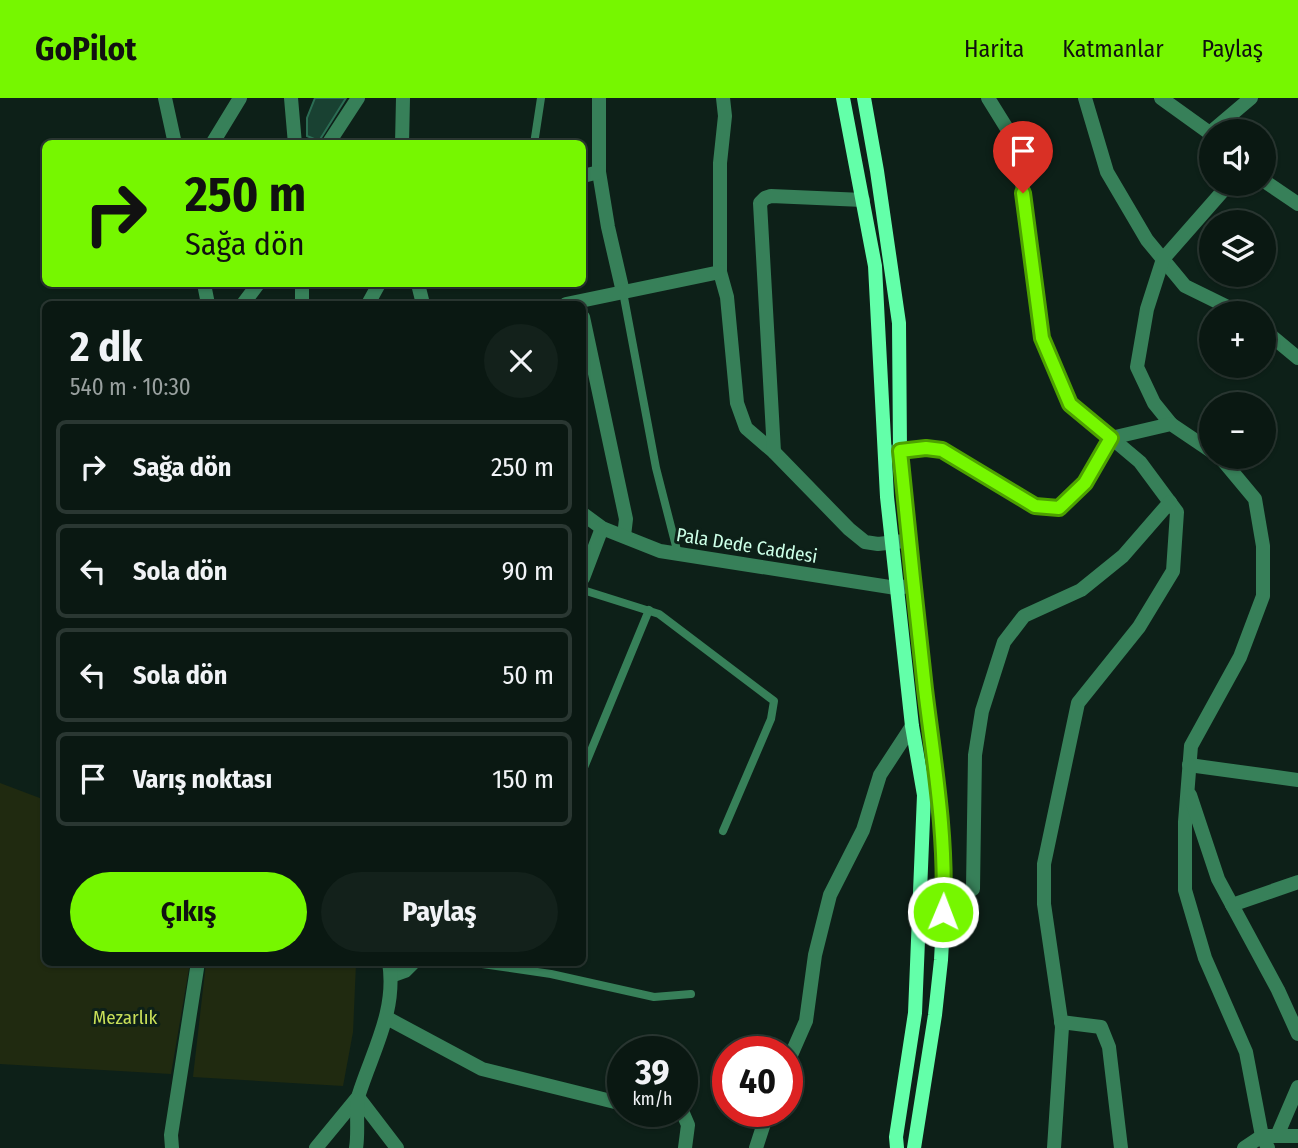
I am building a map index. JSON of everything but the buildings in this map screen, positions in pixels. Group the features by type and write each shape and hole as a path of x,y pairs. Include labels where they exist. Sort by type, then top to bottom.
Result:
{"street":[{"path":"165,98 174,140"},
{"path":"214,140 240,98"},
{"path":"291,98 295,140"},
{"path":"331,140 358,98"},
{"path":"402,140 403,98"},
{"path":"599,98 599,172 608,228 623,292"},
{"path":"723,98 725,116 720,163 720,272 727,296 737,403 746,428 865,542 878,544 909,540"},
{"path":"844,98 875,266 884,453 896,588 912,726 924,795 915,1013 896,1137 897,1148"},
{"path":"864,98 900,323 900,451 940,817 944,888 935,1015 914,1148"},
{"path":"988,98 1019,148 1042,338 1070,404 1140,462 1177,512 1173,571 1139,627 1078,703 1044,863 1044,904 1061,1022 1054,1148"},
{"path":"1085,98 1107,172 1147,240 1185,286 1216,301"},
{"path":"1161,98 1199,124"},
{"path":"1226,119 1251,98"},
{"path":"586,175 599,172"},
{"path":"1276,189 1298,204"},
{"path":"774,452 760,203 772,196 863,200"},
{"path":"1199,442 1171,424 1154,403 1137,367 1147,309 1163,259 1218,196"},
{"path":"584,301 720,272"},
{"path":"586,331 626,519 624,536"},
{"path":"1276,340 1298,358"},
{"path":"884,453 926,448 942,450 1035,506 1059,508 1085,483 1111,438 1171,424"},
{"path":"1230,469 1255,499 1264,546 1263,596 1240,657 1191,746 1185,822 1185,890 1205,958 1246,1052 1269,1140"},
{"path":"973,889 975,755 982,711 1004,642 1024,616 1081,590 1123,556 1170,502"},
{"name":"Pala Dede Caddesi","path":"586,516 602,528 660,551 896,588 913,586"},
{"path":"586,570 602,528"},
{"path":"799,1036 806,1021 815,955 830,895 863,830 880,775 912,726"},
{"path":"1189,765 1298,780"},
{"path":"1188,787 1218,879 1279,990 1298,1034"},
{"path":"1232,905 1298,882"},
{"path":"172,1148 197,966"},
{"path":"316,1148 358,1097 387,1018 390,969 405,971 410,966"},
{"path":"387,1018 489,1071 607,1100"},
{"path":"1061,1022 1101,1027 1109,1046 1121,1148"},
{"path":"1269,1140 1298,1087"},
{"path":"356,1148 359,1130 358,1097"},
{"path":"358,1097 397,1148"},
{"path":"685,1148 688,1127"},
{"path":"756,1148 763,1127"},
{"path":"1244,1148 1269,1140 1298,1136"}],"lane":[{"path":"535,140 541,98"},
{"path":"623,292 656,467 678,554"},
{"path":"586,591 659,614 774,701 771,719 723,831"},
{"path":"586,763 649,610"},
{"path":"496,966 551,974 654,997 691,994"}],"green space":[{"name":"Mezarlık","path":"0,783 42,799 42,966 189,966 171,1074 0,1064"},
{"name":"Mezarlık","path":"206,966 356,966 353,1032 343,1086 193,1077"}],"route":[{"path":"943,912 940,817 900,451 926,448 942,450 1035,506 1059,508 1085,483 1111,438 1070,404 1042,338 1023,193"}]}
